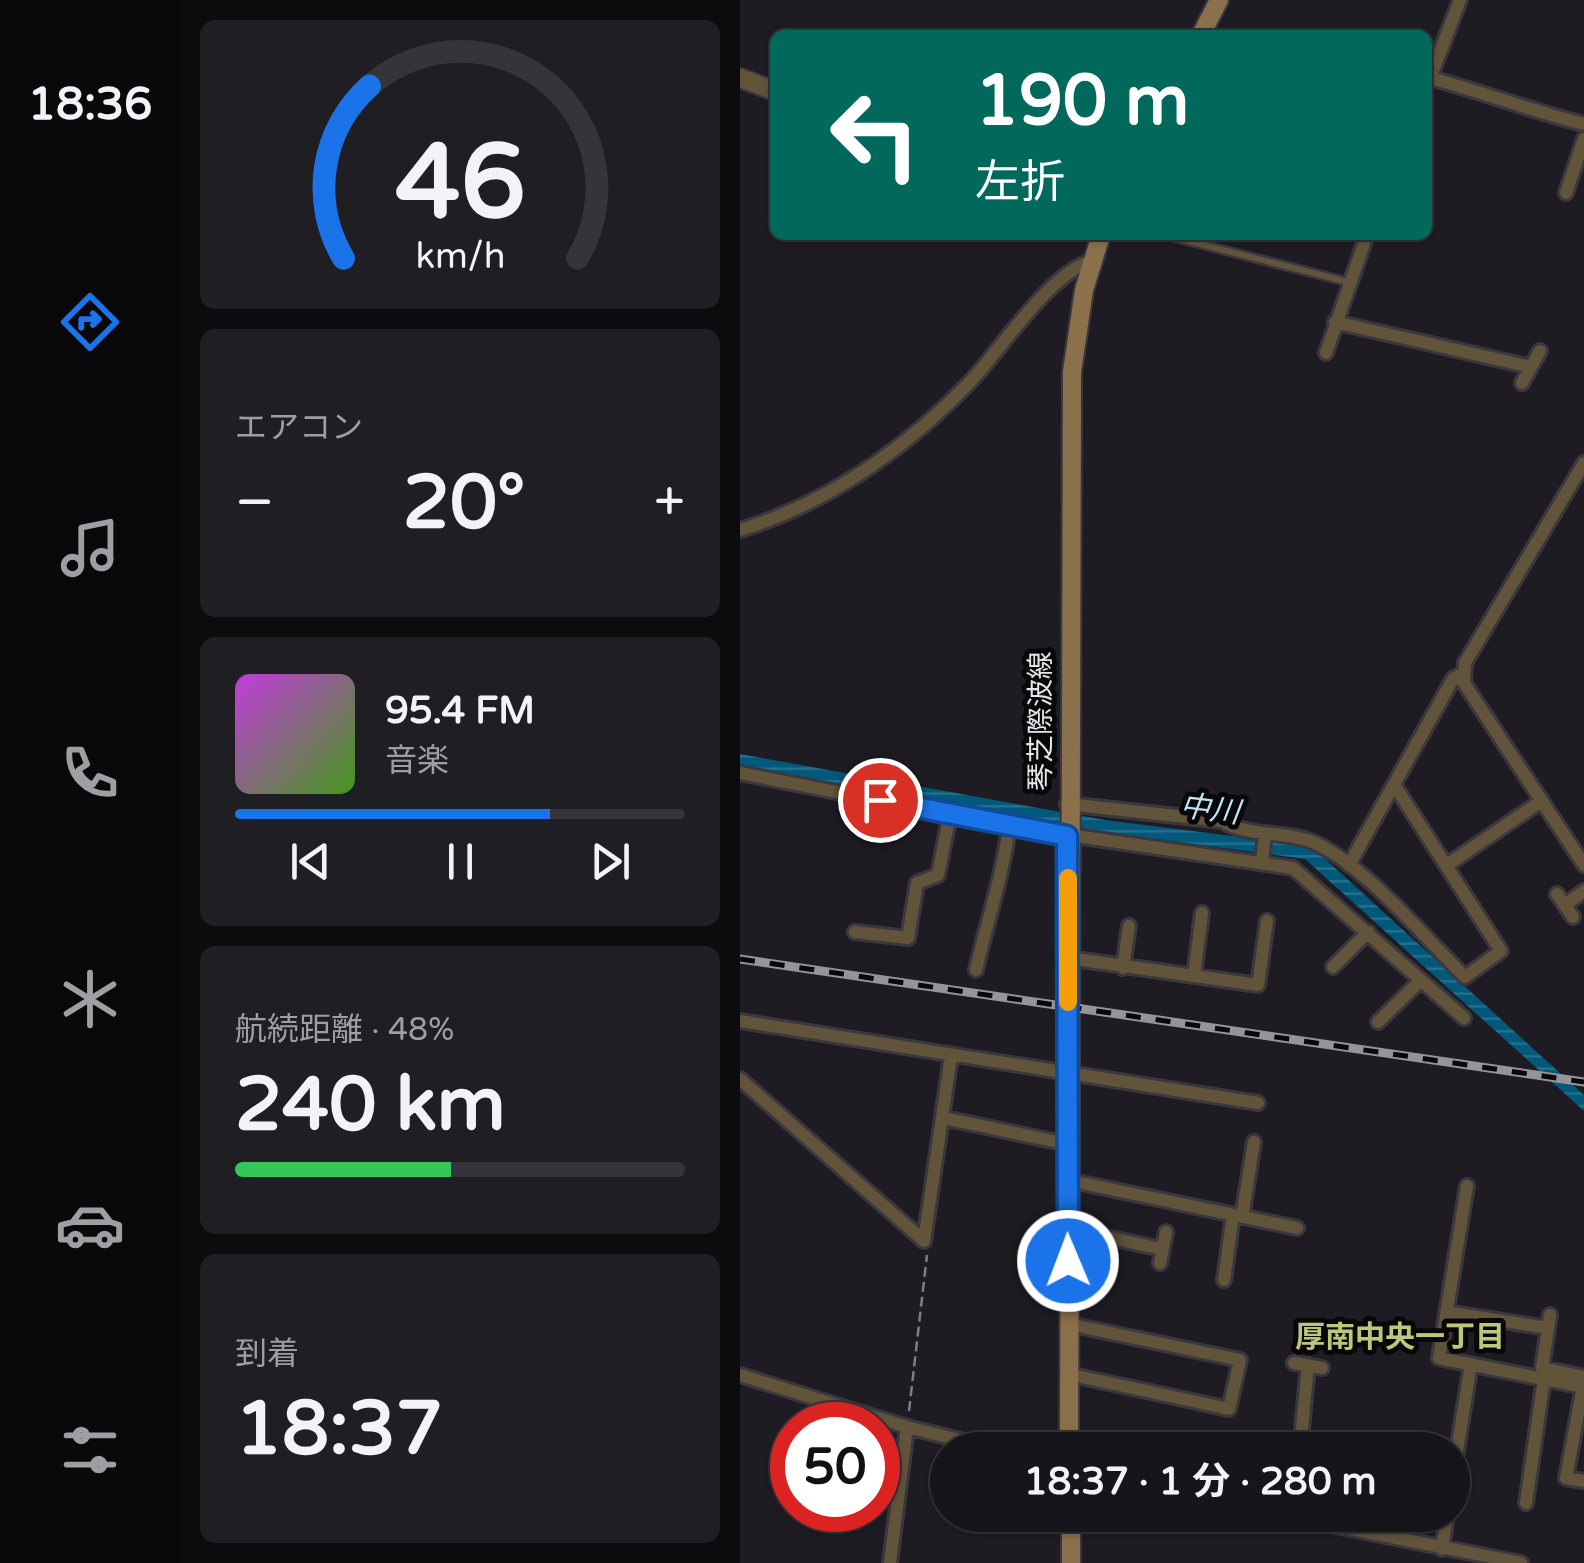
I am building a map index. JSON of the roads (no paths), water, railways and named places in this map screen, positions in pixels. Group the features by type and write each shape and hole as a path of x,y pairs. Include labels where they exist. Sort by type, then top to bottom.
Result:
{"main road":[{"path":"1206,30 1218,0"},
{"name":"琴芝際波線","path":"1069,1432 1067,806 1072,372 1099,240"},
{"path":"1071,1532 1072,1563"}],"street":[{"path":"1432,73 1460,0"},
{"path":"740,78 770,89"},
{"path":"1432,82 1483,92 1499,102 1584,124"},
{"path":"1566,194 1584,140"},
{"path":"1326,352 1364,240"},
{"path":"740,530 824,498 926,424 969,383 1068,271 1092,261"},
{"path":"1335,322 1532,366"},
{"path":"1522,383 1540,351"},
{"path":"1584,463 1465,663 1464,674 1464,682 1584,865"},
{"path":"1349,865 1453,679 1464,674"},
{"path":"740,773 1009,826 1262,860 1305,875 1464,1018"},
{"path":"1067,806 1222,821 1237,830 1311,842 1349,865 1465,977 1501,951 1395,786"},
{"path":"1447,865 1540,802"},
{"path":"855,932 908,938 917,882 938,875 950,814"},
{"path":"976,970 990,904 1003,877 1009,826"},
{"path":"1262,860 1265,836"},
{"path":"1565,905 1584,891"},
{"path":"1194,976 1202,913"},
{"path":"1068,958 1258,985 1267,922"},
{"path":"1123,968 1129,926"},
{"path":"1334,967 1368,932"},
{"path":"1378,1022 1422,980"},
{"path":"740,1021 1258,1103"},
{"path":"740,1079 924,1241 951,1056"},
{"path":"944,1118 1067,1144"},
{"path":"1224,1280 1254,1142"},
{"path":"1067,1180 1297,1228"},
{"path":"1466,1186 1439,1358 1584,1383"},
{"path":"1068,1230 1162,1248"},
{"path":"1160,1263 1166,1232"},
{"path":"1446,1312 1549,1321 1542,1368 1584,1383"},
{"path":"1068,1324 1240,1360 1229,1408 1068,1374"},
{"path":"1460,1432 1472,1364"},
{"path":"1302,1432 1308,1365"},
{"path":"740,1375 930,1433"},
{"path":"1526,1503 1544,1378"},
{"path":"1584,1383 1579,1430 1566,1478 1584,1481"},
{"path":"890,1563 907,1427"},
{"path":"1362,1532 1521,1563"},
{"path":"1442,1549 1444,1532"}],"lane":[{"path":"1184,240 1348,282"}],"water":[{"path":"740,754 1105,820 1311,846 1584,1095 1584,1111 1305,859 1044,824 740,768"}],"railway":[{"path":"740,959 1584,1082"}],"district":[{"name":"厚南中央一丁目","path":"1400,1337"}],"water label":[{"name":"中川","path":"1210,809"}]}
